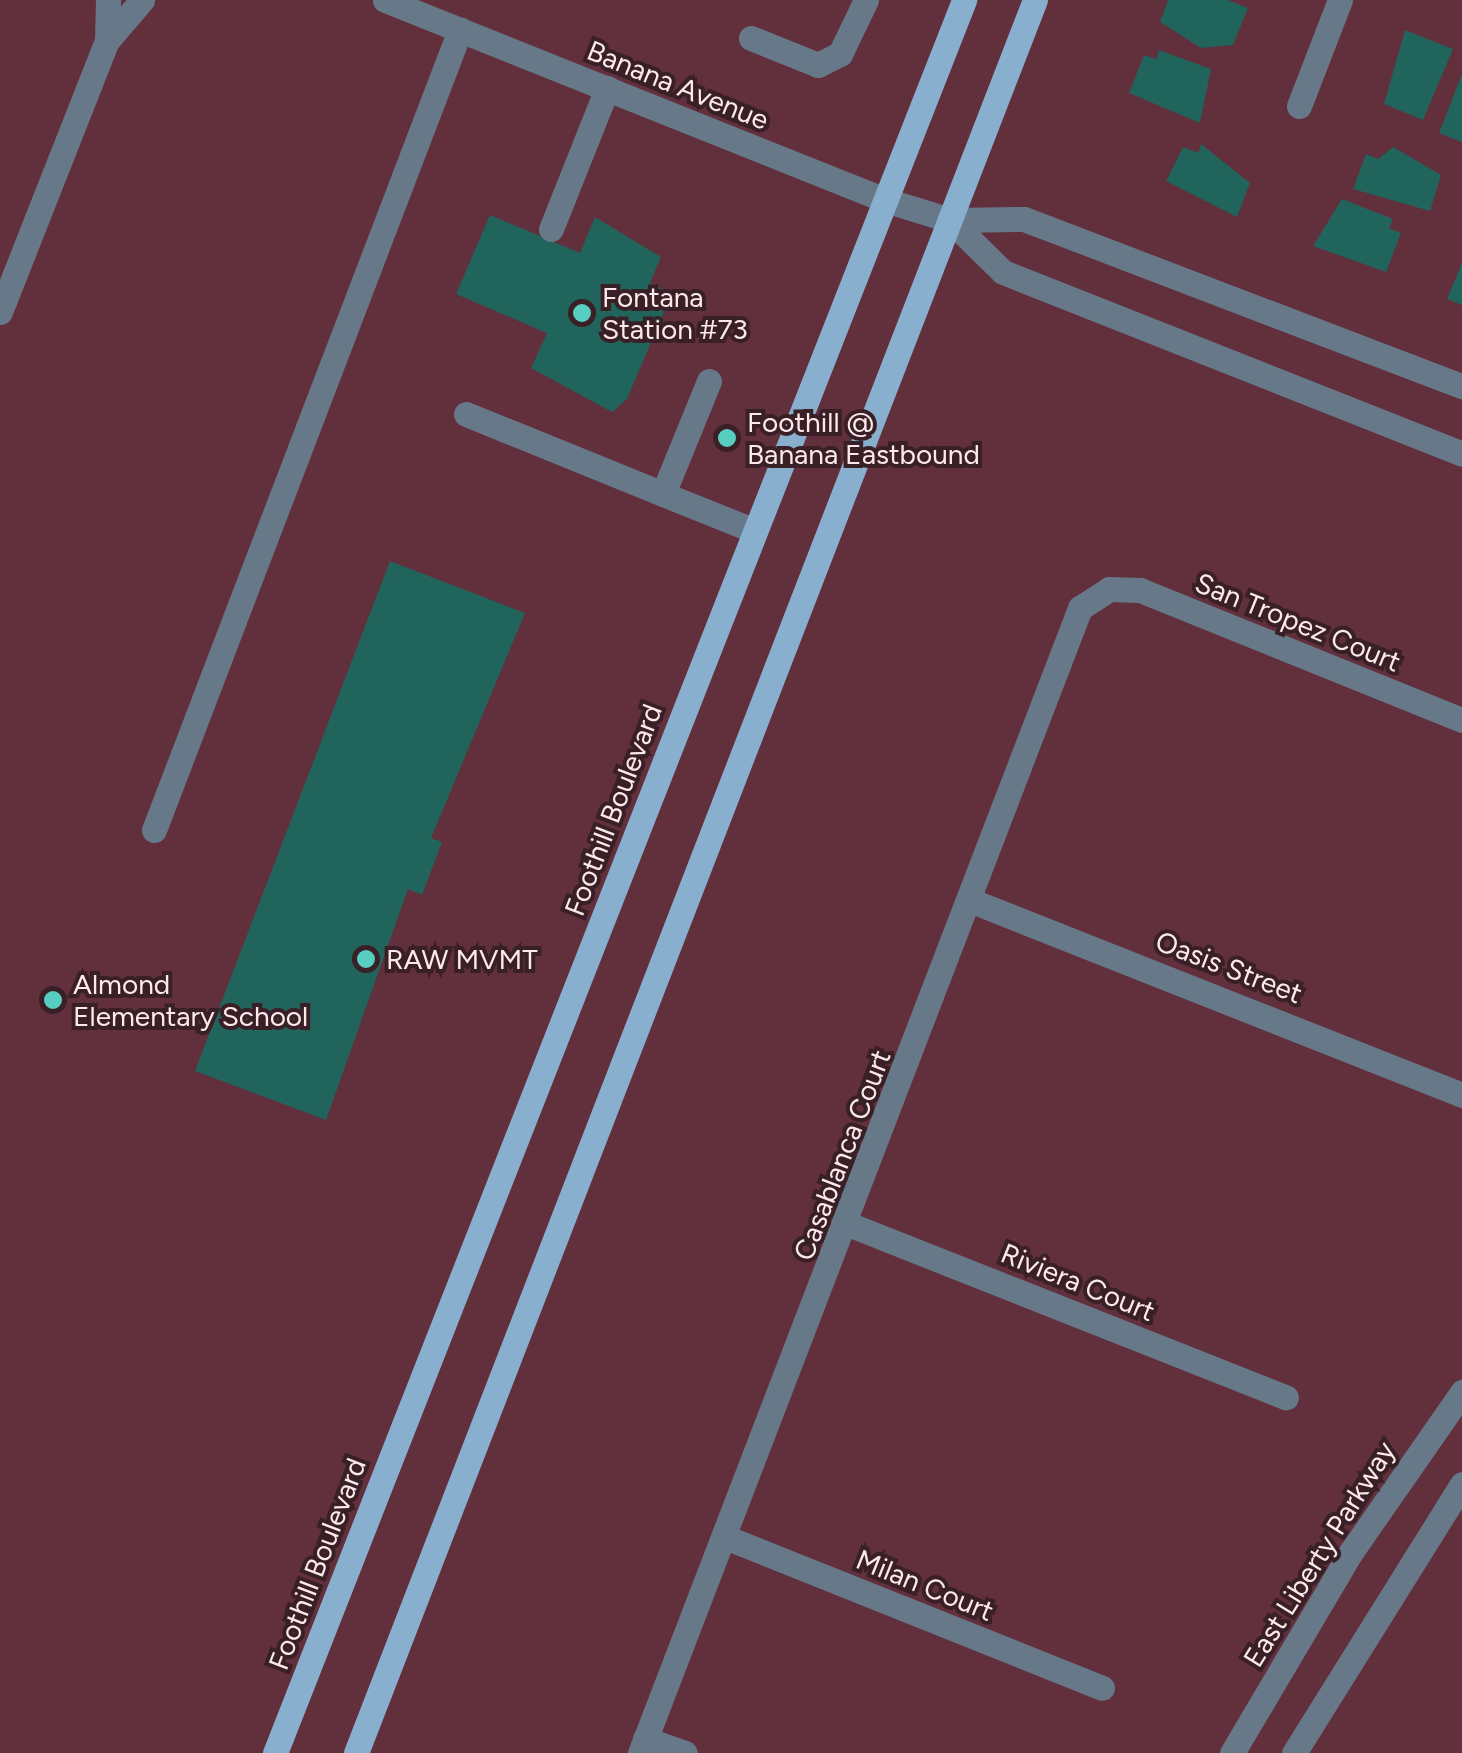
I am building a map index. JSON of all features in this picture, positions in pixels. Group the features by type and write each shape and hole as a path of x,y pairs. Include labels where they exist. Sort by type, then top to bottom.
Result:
{"main road":[{"name":"Foothill Boulevard","path":"275,1753 964,0"},
{"path":"356,1753 1035,0"}],"street":[{"path":"107,41 108,0"},
{"path":"0,312 107,41 142,0"},
{"name":"Banana Avenue","path":"385,0 885,200 950,220 1024,219 1462,386"},
{"path":"751,38 818,66 840,54 866,0"},
{"path":"1298,106 1340,0"},
{"path":"154,830 460,30"},
{"path":"551,229 607,88"},
{"name":"Banana Avenue","path":"950,220 1002,272 1462,454"},
{"path":"663,494 709,382"},
{"path":"466,414 755,531"},
{"name":"San Tropez Court","path":"1109,589 1140,590 1462,720"},
{"name":"Casablanca Court","path":"643,1746 848,1224 1080,608 1109,589"},
{"name":"Oasis Street","path":"972,901 1462,1096"},
{"name":"Riviera Court","path":"848,1224 1286,1396"},
{"name":"East Liberty Parkway","path":"1232,1753 1350,1552 1462,1392"},
{"path":"1294,1753 1462,1484"},
{"name":"Milan Court","path":"725,1537 1102,1688"},
{"path":"643,1746 685,1753"}],"building":[{"path":"1168,0 1228,0 1248,8 1233,45 1201,48 1160,22"},
{"path":"1405,30 1453,49 1423,120 1384,104"},
{"path":"1159,50 1211,69 1200,123 1129,93 1144,55 1156,59"},
{"path":"1462,74 1462,142 1439,133"},
{"path":"1201,144 1250,183 1237,217 1166,181 1183,147 1198,153"},
{"path":"1393,147 1441,175 1430,211 1353,189 1366,154 1378,159"},
{"path":"1342,199 1393,219 1389,228 1401,233 1386,272 1313,246"},
{"name":"Fontana Station #73","path":"490,215 580,253 595,217 661,257 650,283 672,293 627,399 612,412 531,368 547,333 456,294"},
{"path":"1462,263 1462,305 1447,299"},
{"path":"390,561 525,613 431,838 442,842 422,895 408,889 326,1120 195,1071"}],"place":[{"name":"Fontana Station #73","path":"582,313"},
{"name":"Foothill @ Banana Eastbound","path":"727,438"},
{"name":"RAW MVMT","path":"366,959"},
{"name":"Almond Elementary School","path":"53,1000"}]}
